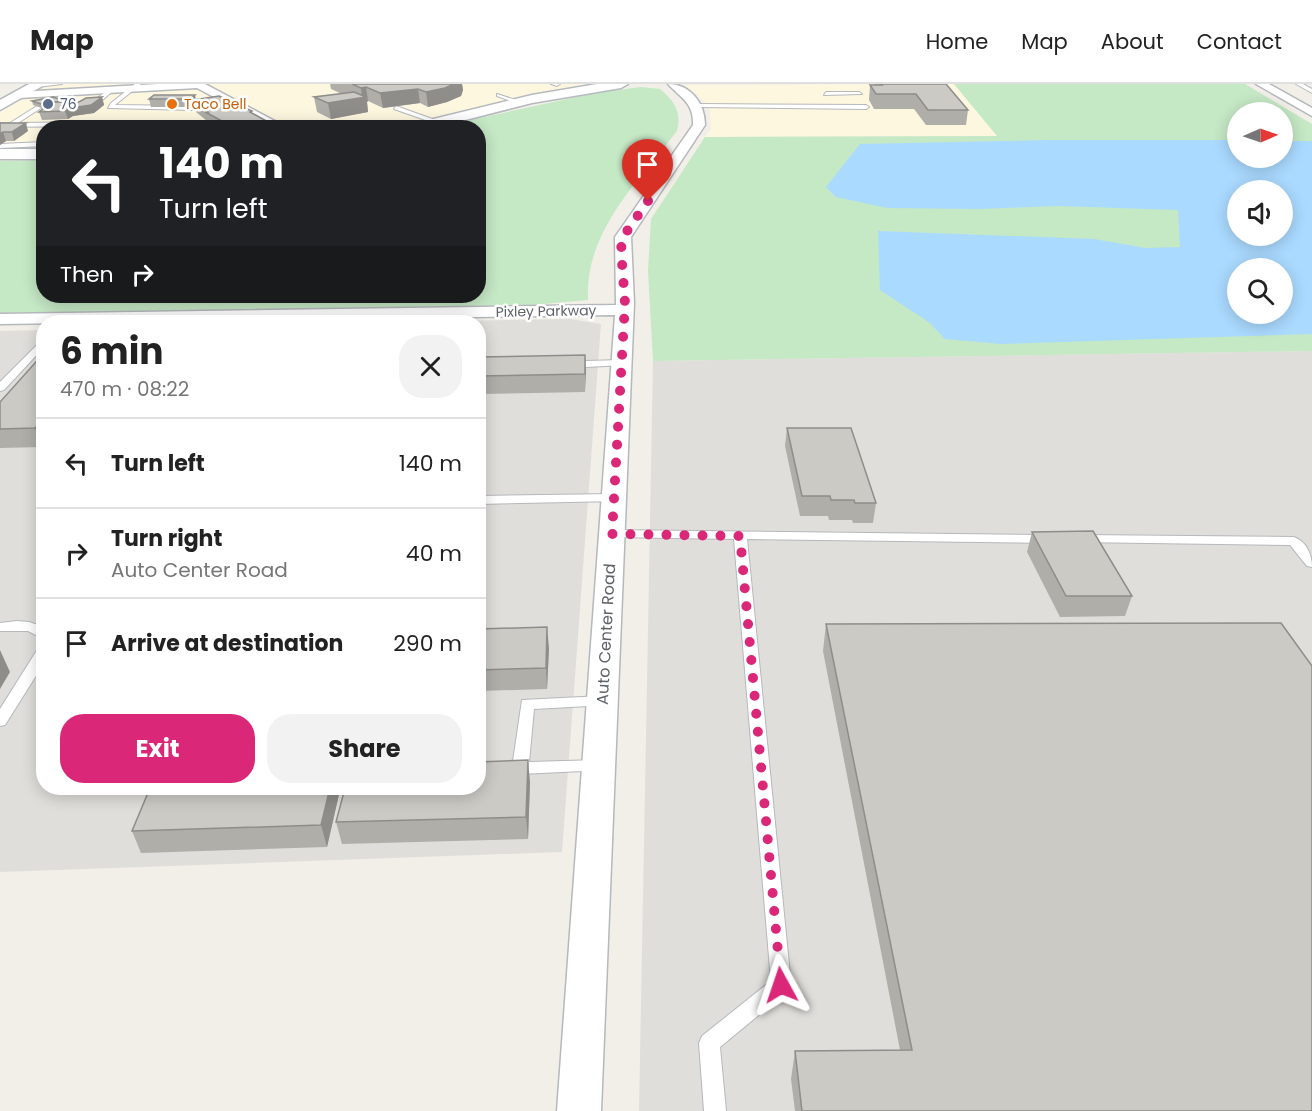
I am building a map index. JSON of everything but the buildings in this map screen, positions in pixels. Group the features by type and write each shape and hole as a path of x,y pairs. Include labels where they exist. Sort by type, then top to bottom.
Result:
{"street":[{"path":"0,98 35,84"},
{"path":"444,120 519,102 621,84"},
{"path":"673,84 698,106"},
{"path":"1261,84 1306,106 1312,113"},
{"path":"20,90 110,91 136,87 198,85 268,120"},
{"name":"Auto Center Road","path":"579,1111 624,310 623,237 699,125 698,106"},
{"path":"0,154 36,149"},
{"name":"Pixley Parkway","path":"476,315 624,310"},
{"name":"Pixley Parkway","path":"0,319 36,320"}],"lane":[{"path":"35,84 59,84"},
{"path":"1299,84 1312,91"},
{"path":"136,87 125,99 117,101 110,107 193,108 235,102"},
{"path":"79,102 98,101 110,91"},
{"path":"499,94 519,102"},
{"path":"826,94 859,94"},
{"path":"201,100 214,105"},
{"path":"11,125 39,107 69,103"},
{"path":"698,106 866,107"},
{"path":"396,108 430,120"},
{"path":"0,125 36,125"},
{"path":"0,146 36,149"},
{"path":"0,388 36,350"},
{"path":"586,364 621,363"},
{"path":"486,500 614,498"},
{"path":"612,534 1294,541 1312,563"},
{"path":"715,1111 709,1043 781,985 740,536"},
{"path":"0,627 28,626 36,629"},
{"path":"0,721 36,663"},
{"path":"599,766 520,768 527,704 602,701"}],"shaded area":[{"path":"49,84 595,84 423,120 36,120 36,148 0,148 0,112 21,100 31,98"},
{"path":"954,84 998,136 705,137 711,129 710,110 706,103 685,85"},
{"path":"570,319 601,324 562,852 0,872 0,331 36,330 36,795 486,795 486,320"},
{"path":"1312,351 1312,1111 639,1111 653,361"}],"green space":[{"path":"954,84 1245,84 1275,102 1227,102 1227,168 1293,168 1293,113 1312,124 1312,351 653,361 648,271 651,219 705,137 997,136"},
{"path":"641,87 660,89 676,107 678,124 677,131 616,209 604,230 589,276 588,300 532,305 0,313 0,161 36,160 36,303 486,303 486,120 470,120 595,93"}],"water":[{"path":"1050,140 1227,140 1227,168 1293,168 1293,141 1312,141 1312,334 1002,344 945,339 930,323 880,290 878,231 1094,239 1145,248 1180,247 1178,210 1058,206 978,209 887,208 836,197 826,187 860,144"}],"place":[{"name":"76","path":"48,104"},
{"name":"Taco Bell","path":"172,104"}],"route":[{"path":"648,201 623,237 621,249 625,303 612,534 740,536 781,985"}]}
